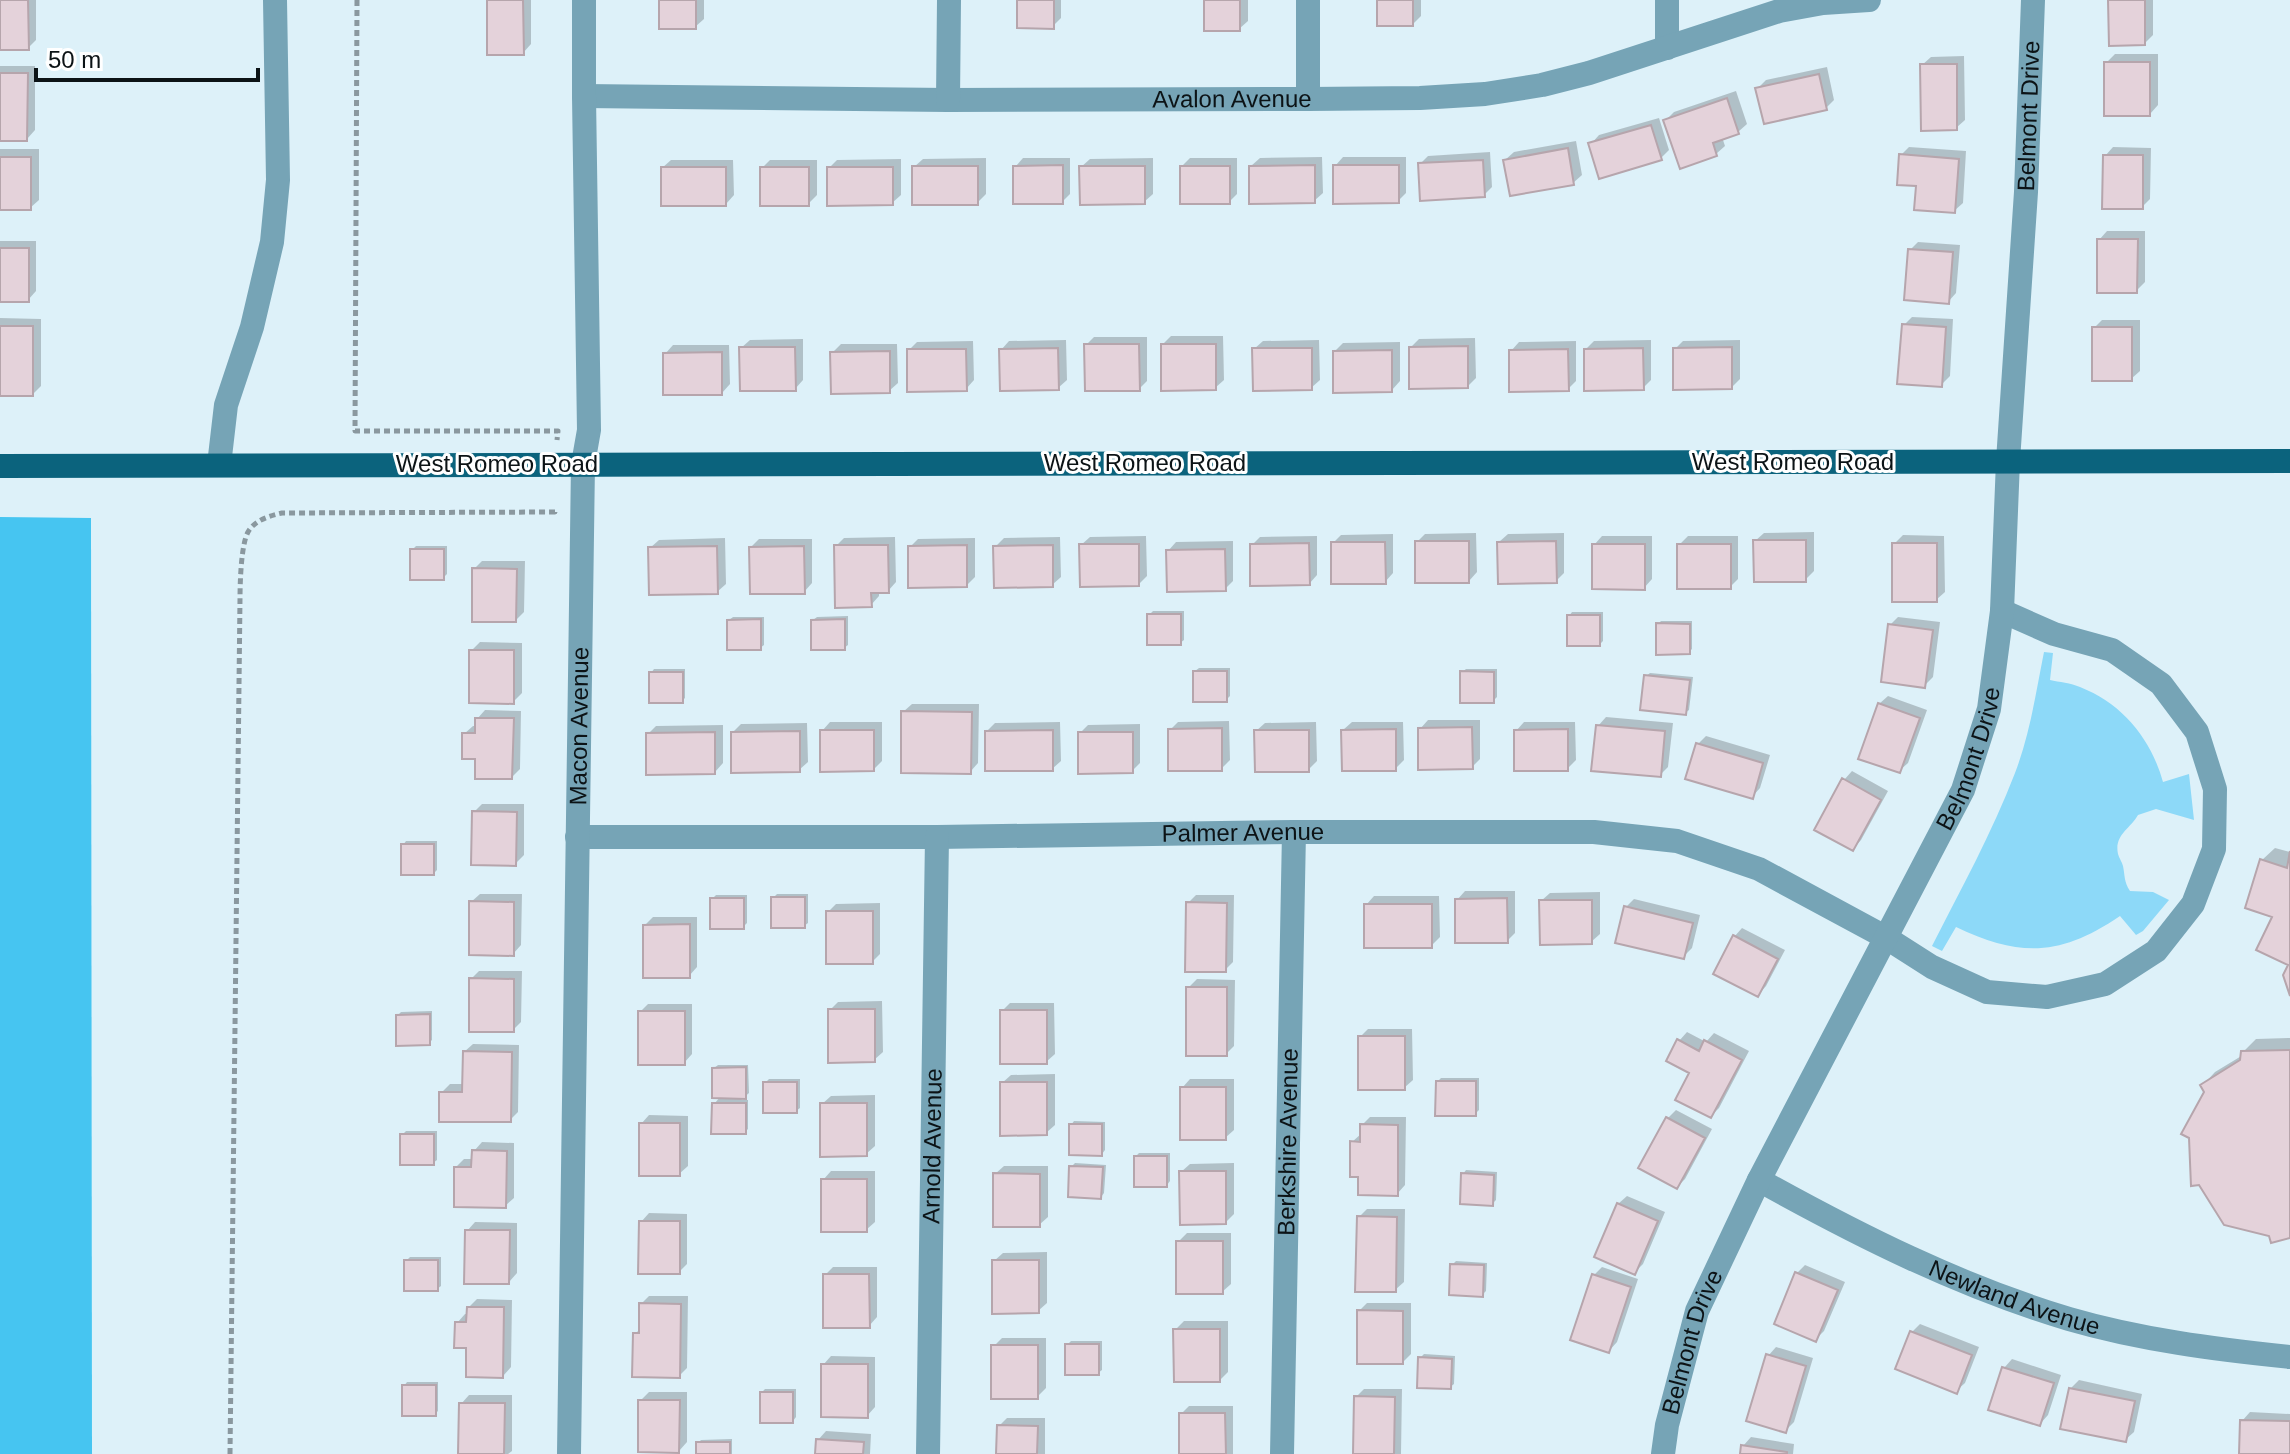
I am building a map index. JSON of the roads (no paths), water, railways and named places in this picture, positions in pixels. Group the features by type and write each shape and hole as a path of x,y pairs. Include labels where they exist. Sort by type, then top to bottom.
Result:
{"main road":[{"name":"West Romeo Road","path":"0,466 2290,461"}],"street":[{"path":"219,465 226,405 252,327 272,242 278,180 275,0"},
{"name":"Macon Avenue","path":"569,1454 583,464 589,430 584,0"},
{"path":"948,100 949,0"},
{"path":"1308,0 1308,99"},
{"path":"1667,0 1667,48"},
{"name":"Avalon Avenue","path":"584,96 948,100 1420,98 1485,94 1558,81 1779,11 1823,3 1869,0"},
{"path":"2018,0 2033,0"},
{"name":"Belmont Drive","path":"1663,1454 1667,1425 1697,1311 1759,1180 1963,790 1989,709 2002,611 2008,461 2026,192 2033,0"},
{"name":"Palmer Avenue","path":"577,837 1594,832 1677,841 1759,869 1885,937 1932,967 1987,992 2047,997 2105,984 2156,951 2165,940 2193,904 2214,849 2215,789 2197,732 2161,684 2112,650 2054,634 2002,611"},
{"name":"Berkshire Avenue","path":"1282,1454 1294,832"},
{"name":"Arnold Avenue","path":"928,1454 937,837"},
{"name":"Newland Avenue","path":"1759,1180 1923,1265 2068,1318 2194,1346 2290,1357"}]}
